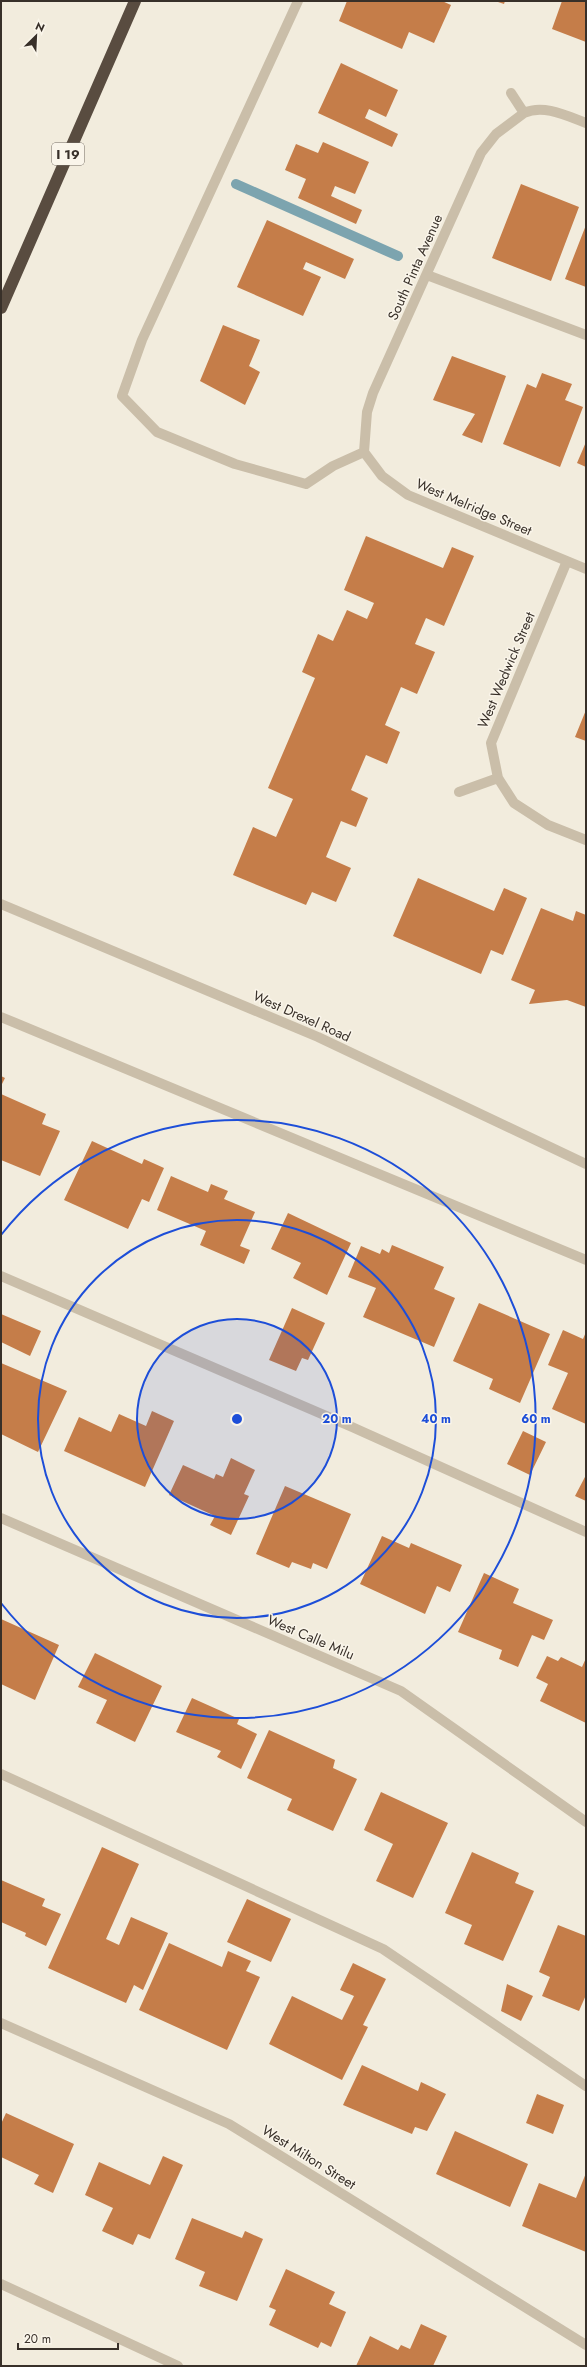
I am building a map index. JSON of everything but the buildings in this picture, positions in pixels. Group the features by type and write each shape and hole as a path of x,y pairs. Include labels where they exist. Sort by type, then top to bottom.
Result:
{"highway":[{"name":"I 19","path":"1,308 135,1"}],"street":[{"path":"298,1 142,340 122,396 157,432 235,464 306,484 333,466 364,452"},
{"path":"511,93 524,113 533,109 547,110 586,123"},
{"name":"South Pinta Avenue","path":"364,452 367,412 373,393 481,153 496,134 524,113"},
{"path":"427,275 586,335"},
{"name":"West Melridge Street","path":"364,452 382,476 408,495 586,569"},
{"name":"West Wedwick Street","path":"567,560 491,743 498,778 514,803 548,825 586,840"},
{"path":"459,792 498,778"},
{"name":"West Drexel Road","path":"1,904 318,1037 586,1164"},
{"path":"1,1017 586,1260"},
{"path":"1,1276 345,1424 586,1532"},
{"name":"West Calle Milu","path":"1,1518 401,1691 586,1822"},
{"path":"1,1774 383,1949 586,2086"},
{"name":"West Milton Street","path":"1,2023 229,2124 586,2345"},
{"path":"1,2284 178,2366"}],"waterway":[{"path":"236,184 398,256"}]}
